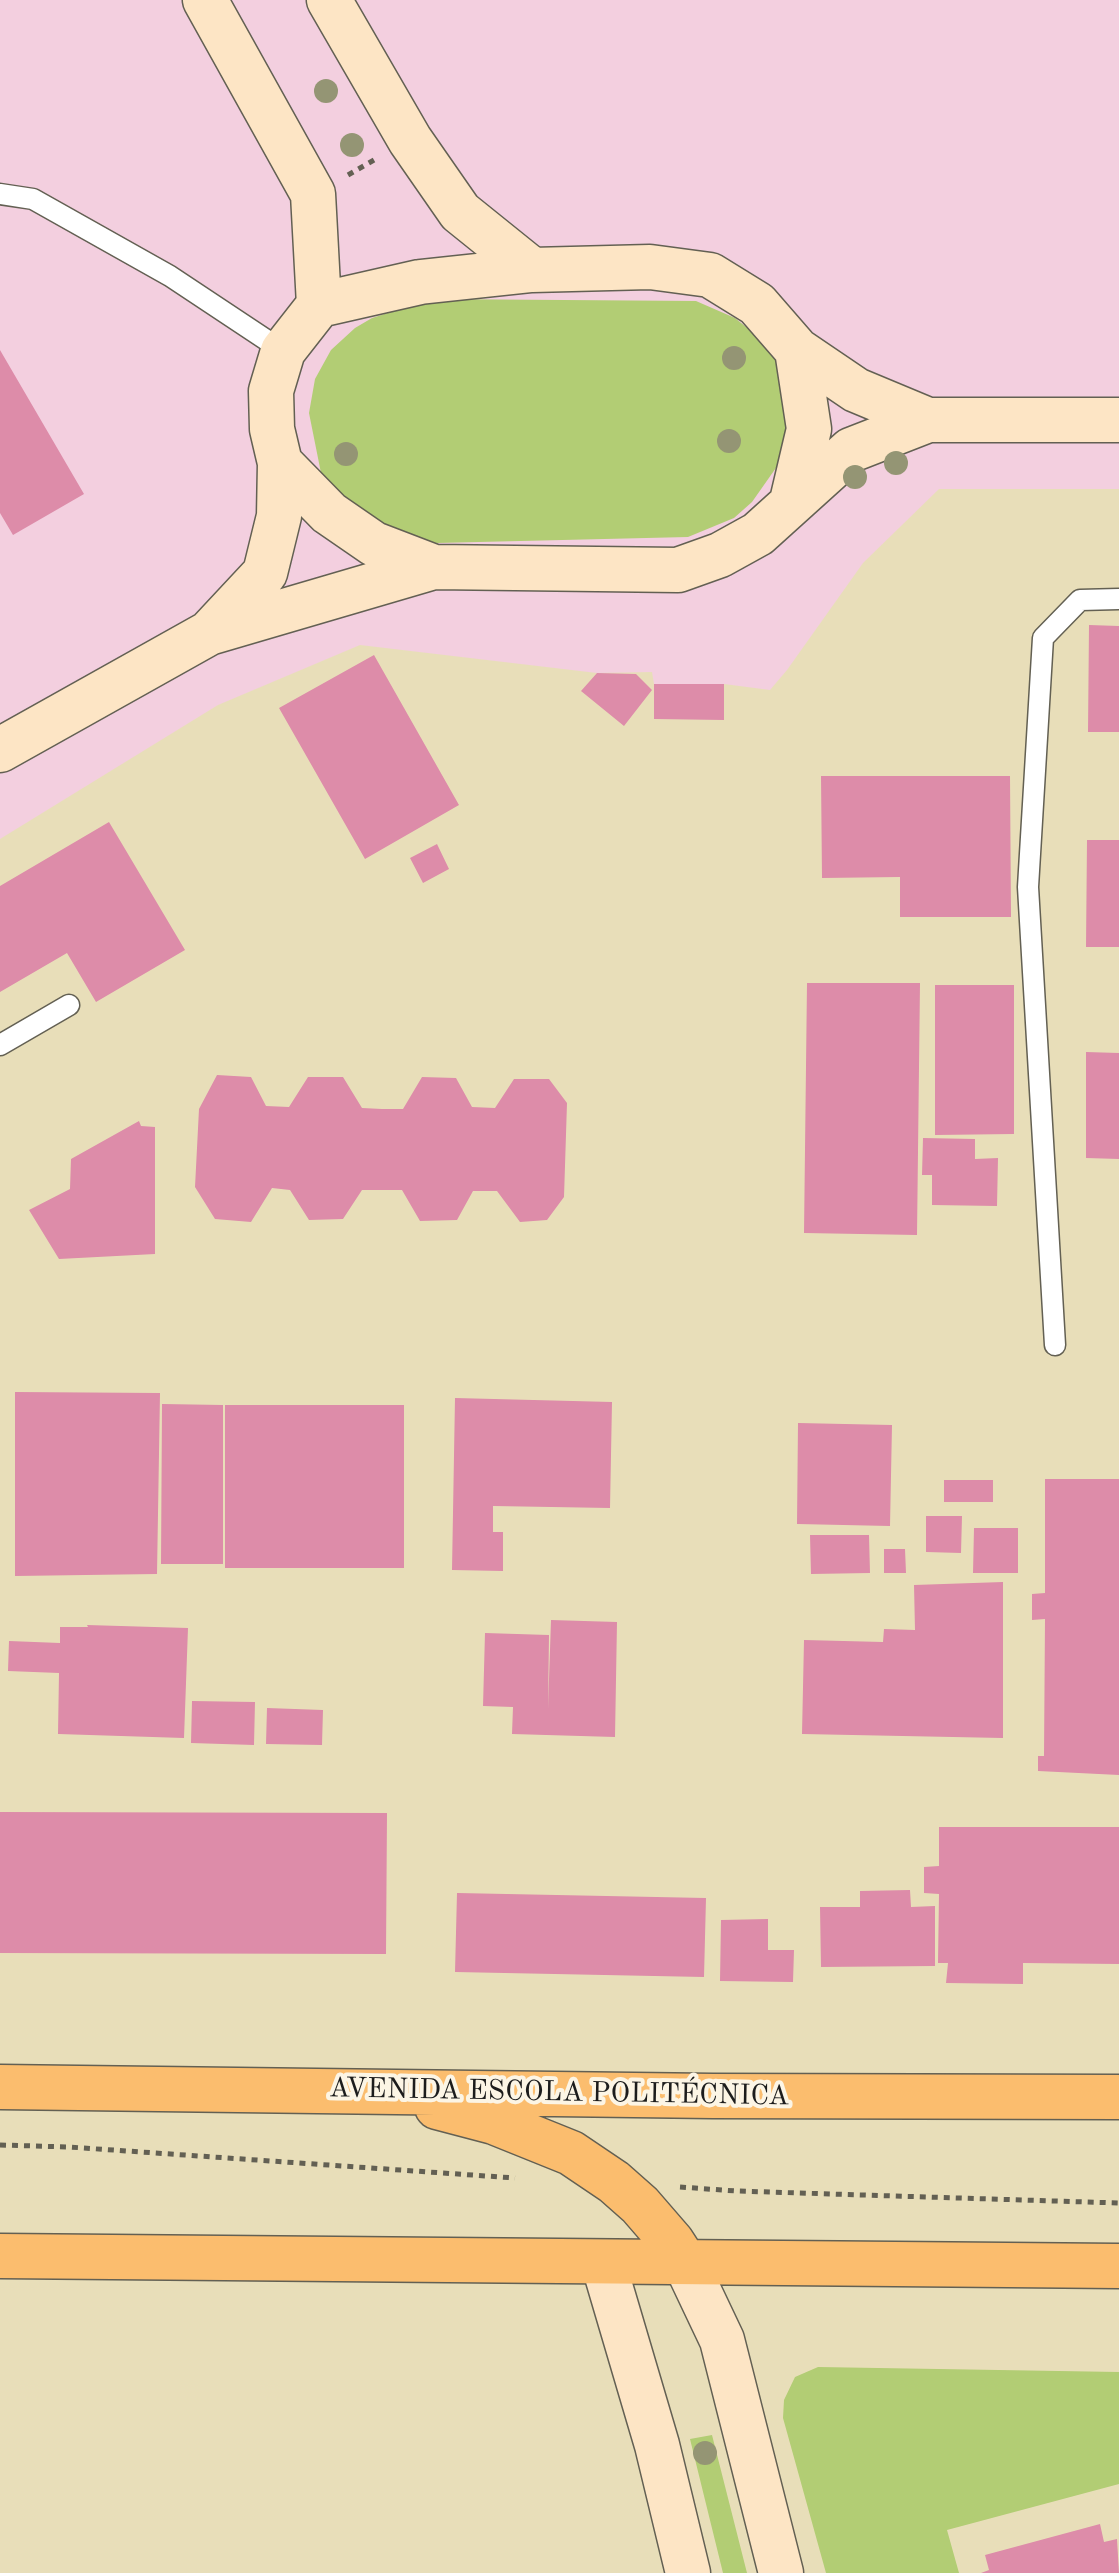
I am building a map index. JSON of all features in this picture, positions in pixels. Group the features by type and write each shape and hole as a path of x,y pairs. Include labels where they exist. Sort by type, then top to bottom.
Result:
{"highway":[{"name":"AVENIDA ESCOLA POLITÉCNICA","path":"0,2087 713,2096 1119,2097"},
{"path":"379,2091 494,2122 571,2153 614,2182 640,2205 685,2262"},
{"path":"0,2256 1119,2266"}],"street":[{"path":"205,0 313,194 319,305"},
{"path":"329,0 410,140 460,212 532,270"},
{"path":"209,633 265,573 279,516 280,463 272,429 271,391 283,351 319,305 420,282 532,270 650,267 710,275 757,304 797,350 856,390 928,420"},
{"path":"792,501 809,429 797,350"},
{"path":"0,750 209,633 434,567 678,570 720,555 758,534 851,450 928,420 1119,420"},
{"path":"280,463 329,513 374,544 434,567"},
{"path":"603,2262 657,2445 688,2573"},
{"path":"685,2262 722,2340 781,2573"}],"lane":[{"path":"0,194 33,199 170,276 283,351"},
{"path":"1055,1345 1028,887 1043,638 1080,600 1119,599"},
{"path":"0,1045 69,1005"}],"path":[{"path":"313,194 410,140"}],"shaded area":[{"path":"0,0 1119,0 1119,489 939,489 863,563 770,690 724,684 654,684 652,672 597,673 360,645 218,705 0,839"}],"green space":[{"path":"432,299 696,301 735,318 762,340 782,367 789,431 778,465 752,502 734,518 688,537 437,543 412,539 351,506 321,473 309,413 315,379 331,350 355,328 372,318"},
{"path":"818,2367 1119,2372 1119,2484 947,2530 959,2573 826,2573 783,2418 784,2400 795,2377"},
{"path":"712,2435 747,2573 723,2573 690,2439"}],"building":[{"path":"0,350 84,494 13,535 0,513"},
{"path":"1089,625 1119,626 1119,732 1088,732"},
{"path":"374,655 459,805 365,859 279,708"},
{"path":"597,673 636,674 652,690 624,726 581,691"},
{"path":"654,684 724,684 724,720 654,719"},
{"path":"821,776 1010,776 1011,917 900,917 900,877 822,878"},
{"path":"109,822 185,950 96,1002 67,953 0,992 0,886"},
{"path":"1087,840 1119,840 1119,947 1086,947"},
{"path":"437,844 449,869 423,883 410,858"},
{"path":"807,983 920,983 917,1235 804,1233"},
{"path":"935,985 1014,985 1014,1134 935,1135"},
{"path":"1086,1052 1119,1053 1119,1159 1086,1158"},
{"path":"217,1075 251,1077 266,1106 289,1107 308,1077 343,1077 362,1108 382,1109 403,1109 422,1077 456,1078 472,1107 495,1108 514,1079 549,1079 567,1103 564,1197 547,1220 520,1222 497,1191 473,1191 457,1220 420,1221 402,1190 362,1190 343,1219 309,1220 290,1190 272,1188 251,1222 215,1219 195,1187 199,1109"},
{"path":"139,1121 141,1126 155,1127 155,1254 59,1259 29,1210 70,1189 71,1159"},
{"path":"923,1138 975,1139 975,1159 998,1158 997,1206 932,1205 932,1175 922,1175"},
{"path":"15,1392 160,1393 157,1574 15,1576"},
{"path":"455,1398 612,1402 610,1508 493,1506 493,1532 503,1532 503,1571 452,1570"},
{"path":"162,1404 223,1405 223,1564 161,1564"},
{"path":"225,1405 404,1405 404,1568 225,1568"},
{"path":"798,1423 892,1425 890,1526 797,1524"},
{"path":"1045,1479 1119,1479 1119,1775 1038,1771 1038,1756 1044,1756 1045,1619 1032,1620 1032,1594 1045,1593"},
{"path":"944,1480 993,1480 993,1502 944,1502"},
{"path":"926,1516 962,1516 961,1553 926,1552"},
{"path":"974,1528 1018,1528 1018,1573 973,1573"},
{"path":"810,1535 869,1535 870,1573 811,1574"},
{"path":"884,1549 905,1549 906,1573 884,1573"},
{"path":"1003,1582 1003,1738 802,1734 804,1640 883,1642 884,1629 915,1630 914,1585"},
{"path":"551,1620 617,1622 615,1737 512,1734 513,1707 483,1706 485,1633 549,1635 548,1709"},
{"path":"60,1627 188,1628 184,1738 58,1734 59,1673 8,1671 9,1641 60,1643"},
{"path":"192,1701 255,1702 254,1745 191,1743"},
{"path":"267,1708 323,1710 322,1745 266,1744"},
{"path":"0,1812 387,1813 386,1954 0,1953"},
{"path":"939,1827 1119,1827 1119,1964 1023,1963 1023,1984 946,1983 948,1963 938,1963 939,1894 924,1893 924,1867 939,1866"},
{"path":"910,1890 911,1907 935,1906 935,1966 821,1967 820,1907 860,1907 860,1891"},
{"path":"457,1893 706,1898 704,1977 455,1972"},
{"path":"768,1919 768,1950 794,1950 793,1982 720,1981 721,1920"},
{"path":"1100,2524 1104,2542 1117,2539 1119,2573 981,2573 989,2570 985,2555"}]}
